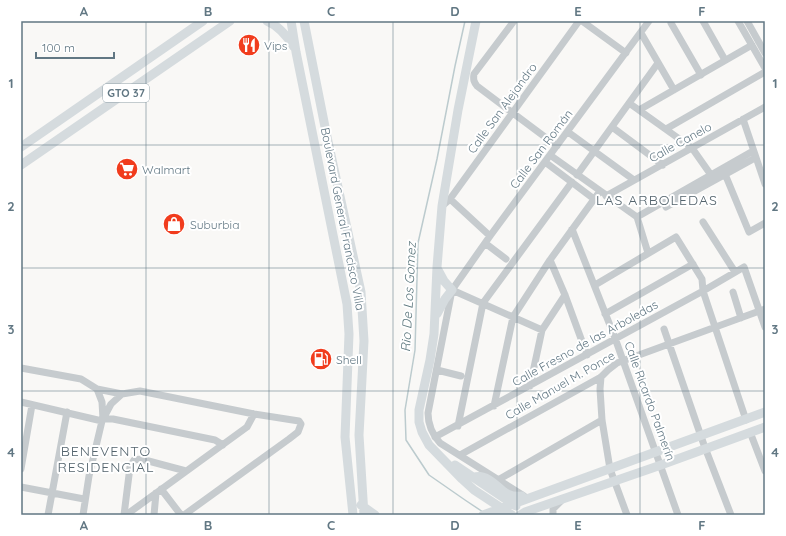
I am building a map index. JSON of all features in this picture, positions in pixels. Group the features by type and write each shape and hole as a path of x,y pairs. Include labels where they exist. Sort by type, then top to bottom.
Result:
{"main road":[{"name":"GTO 37","path":"21,147 203,21"},
{"name":"GTO 37","path":"21,165 230,21"},
{"path":"267,21 280,29 288,37 296,52"},
{"name":"Boulevard General Francisco Villa","path":"291,21 347,304 349,334 345,437 353,515"},
{"name":"Boulevard General Francisco Villa","path":"304,21 360,292 364,341 359,435 364,512"},
{"path":"307,39 310,21"},
{"path":"476,21 457,117 442,206 435,317 430,360 419,410 419,422 425,439 471,487 512,515"},
{"path":"435,317 452,290 444,282 437,267"},
{"path":"484,515 765,412"},
{"path":"436,451 509,505 525,514 547,504 765,427"},
{"path":"347,463 355,498 364,512 375,515"},
{"path":"471,477 483,477 506,494 522,496"},
{"path":"543,515 547,504"}],"street":[{"path":"514,21 474,74 473,79 477,86 557,146"},
{"name":"Calle San Alejandro","path":"442,206 450,199 581,21"},
{"path":"581,21 626,53"},
{"name":"Calle San Román","path":"452,290 490,236 650,21"},
{"path":"703,21 725,60"},
{"path":"738,21 765,68"},
{"path":"747,21 765,53"},
{"path":"671,24 701,75"},
{"path":"641,33 674,90"},
{"path":"639,110 752,45"},
{"path":"577,175 658,63"},
{"path":"666,129 765,72"},
{"path":"629,103 692,148 711,175"},
{"name":"Calle Canelo","path":"512,317 594,198 663,165 765,107"},
{"path":"743,119 765,184"},
{"path":"612,126 663,165"},
{"path":"568,132 634,180"},
{"path":"638,219 725,174 754,154"},
{"path":"638,219 711,175 754,154"},
{"path":"550,155 638,219 648,253"},
{"path":"545,162 594,198"},
{"path":"725,174 749,232 765,223"},
{"path":"458,426 483,303 572,182"},
{"path":"450,199 490,236"},
{"path":"703,222 735,272"},
{"name":"Calle Ricardo Palmerín","path":"572,229 615,338 678,515"},
{"path":"595,285 676,237 703,283 703,291 714,328 746,420"},
{"path":"485,243 506,260"},
{"path":"550,260 565,295 587,355"},
{"path":"605,314 693,264"},
{"name":"Calle Fresno de las Arboledas","path":"435,437 458,426 744,267 762,310"},
{"path":"542,330 452,290 428,413 428,421 435,437 440,443 522,496 526,496 557,484 566,485"},
{"path":"733,292 741,318"},
{"path":"530,386 542,330 565,295"},
{"path":"762,310 765,327"},
{"name":"Calle Manuel M. Ponce","path":"460,455 601,377 612,366 623,360 669,345 762,310"},
{"path":"494,406 512,317"},
{"path":"664,329 701,436 731,515"},
{"path":"21,368 81,379 97,389 122,394 140,391 299,422 301,424 298,432 289,439 182,515 159,491"},
{"path":"437,370 461,376"},
{"path":"601,377 600,389 602,420 610,469 626,515"},
{"path":"97,389 102,402 103,420"},
{"path":"83,515 84,499 103,420 111,404 122,394"},
{"path":"21,402 103,420 113,419 207,438 224,445"},
{"path":"21,469 32,405"},
{"path":"48,515 66,412"},
{"path":"125,515 247,427 254,414"},
{"path":"498,480 602,420"},
{"path":"750,432 765,471"},
{"path":"125,515 130,467 134,460 141,459 186,471"},
{"path":"21,487 72,498 84,499"},
{"path":"154,515 159,491"},
{"path":"553,515 553,509 555,506 567,497"}],"waterway":[{"name":"Rio De Los Gomez","path":"465,21 418,243 415,350 405,410 406,440 429,475 483,512"}],"place":[{"name":"Vips","path":"249,45"},
{"name":"Walmart","path":"127,169"},
{"name":"Suburbia","path":"174,224"},
{"name":"Shell","path":"321,359"}],"district":[{"name":"LAS ARBOLEDAS","path":"657,200"},
{"name":"BENEVENTO RESIDENCIAL","path":"106,460"}]}
